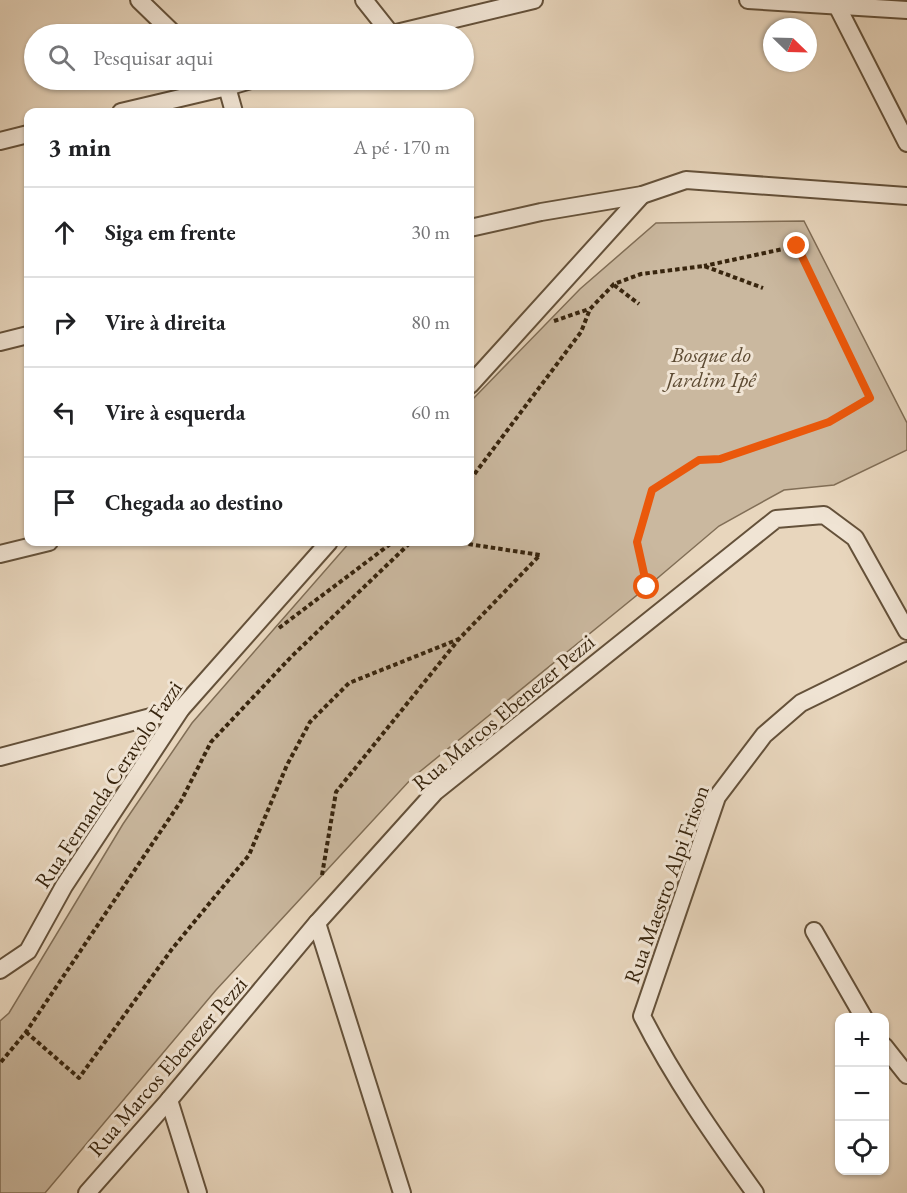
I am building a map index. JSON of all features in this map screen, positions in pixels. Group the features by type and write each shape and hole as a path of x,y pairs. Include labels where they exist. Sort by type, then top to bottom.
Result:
{"street":[{"path":"139,0 164,24"},
{"path":"364,0 384,24"},
{"path":"434,24 534,0"},
{"path":"748,0 836,3 907,10"},
{"path":"836,3 907,143"},
{"path":"134,108 198,90"},
{"path":"226,90 232,108"},
{"path":"0,141 24,135"},
{"path":"474,227 541,212 642,195 686,180 907,196"},
{"path":"474,381 642,195"},
{"path":"0,342 24,336"},
{"name":"Rua Marcos Ebenezer Pezzi","path":"87,1193 169,1100 317,923 435,792 776,519 824,515 855,538 907,631"},
{"path":"0,554 33,546"},
{"name":"Rua Fernanda Ceravolo Fazzi","path":"0,970 27,951 64,886 181,709 325,546"},
{"name":"Rua Maestro Alpi Frison","path":"755,1193 702,1120 657,1047 642,1016 717,797 764,735 801,703 907,651"},
{"path":"0,757 181,709"},
{"path":"317,923 402,1193"},
{"path":"814,931 862,1013"},
{"path":"0,958 27,951"},
{"path":"889,1051 907,1075"},
{"path":"169,1100 198,1193"}],"path":[{"path":"474,475 581,332 590,309 614,284 641,274 704,266 797,246 870,398 829,422 720,459 699,460 652,490 637,542 647,587"},
{"path":"704,266 763,288"},
{"path":"614,284 639,304"},
{"path":"322,875 336,792 459,639 540,555 474,545"},
{"path":"278,629 388,546"},
{"path":"1,1062 26,1032 181,801 211,742 292,656 407,546"},
{"path":"26,1032 79,1078 172,949 249,855 287,765 310,722 350,682 459,639"}],"green space":[{"name":"Bosque do Jardim Ipê","path":"804,221 907,423 907,450 834,485 784,490 719,526 412,778 216,990 45,1193 0,1193 0,1021 9,1013 123,824 192,723 347,546 474,546 474,398 580,289 656,223"}],"route":[{"path":"647,587 637,542 652,490 699,460 720,459 829,422 870,398 797,246"}]}
